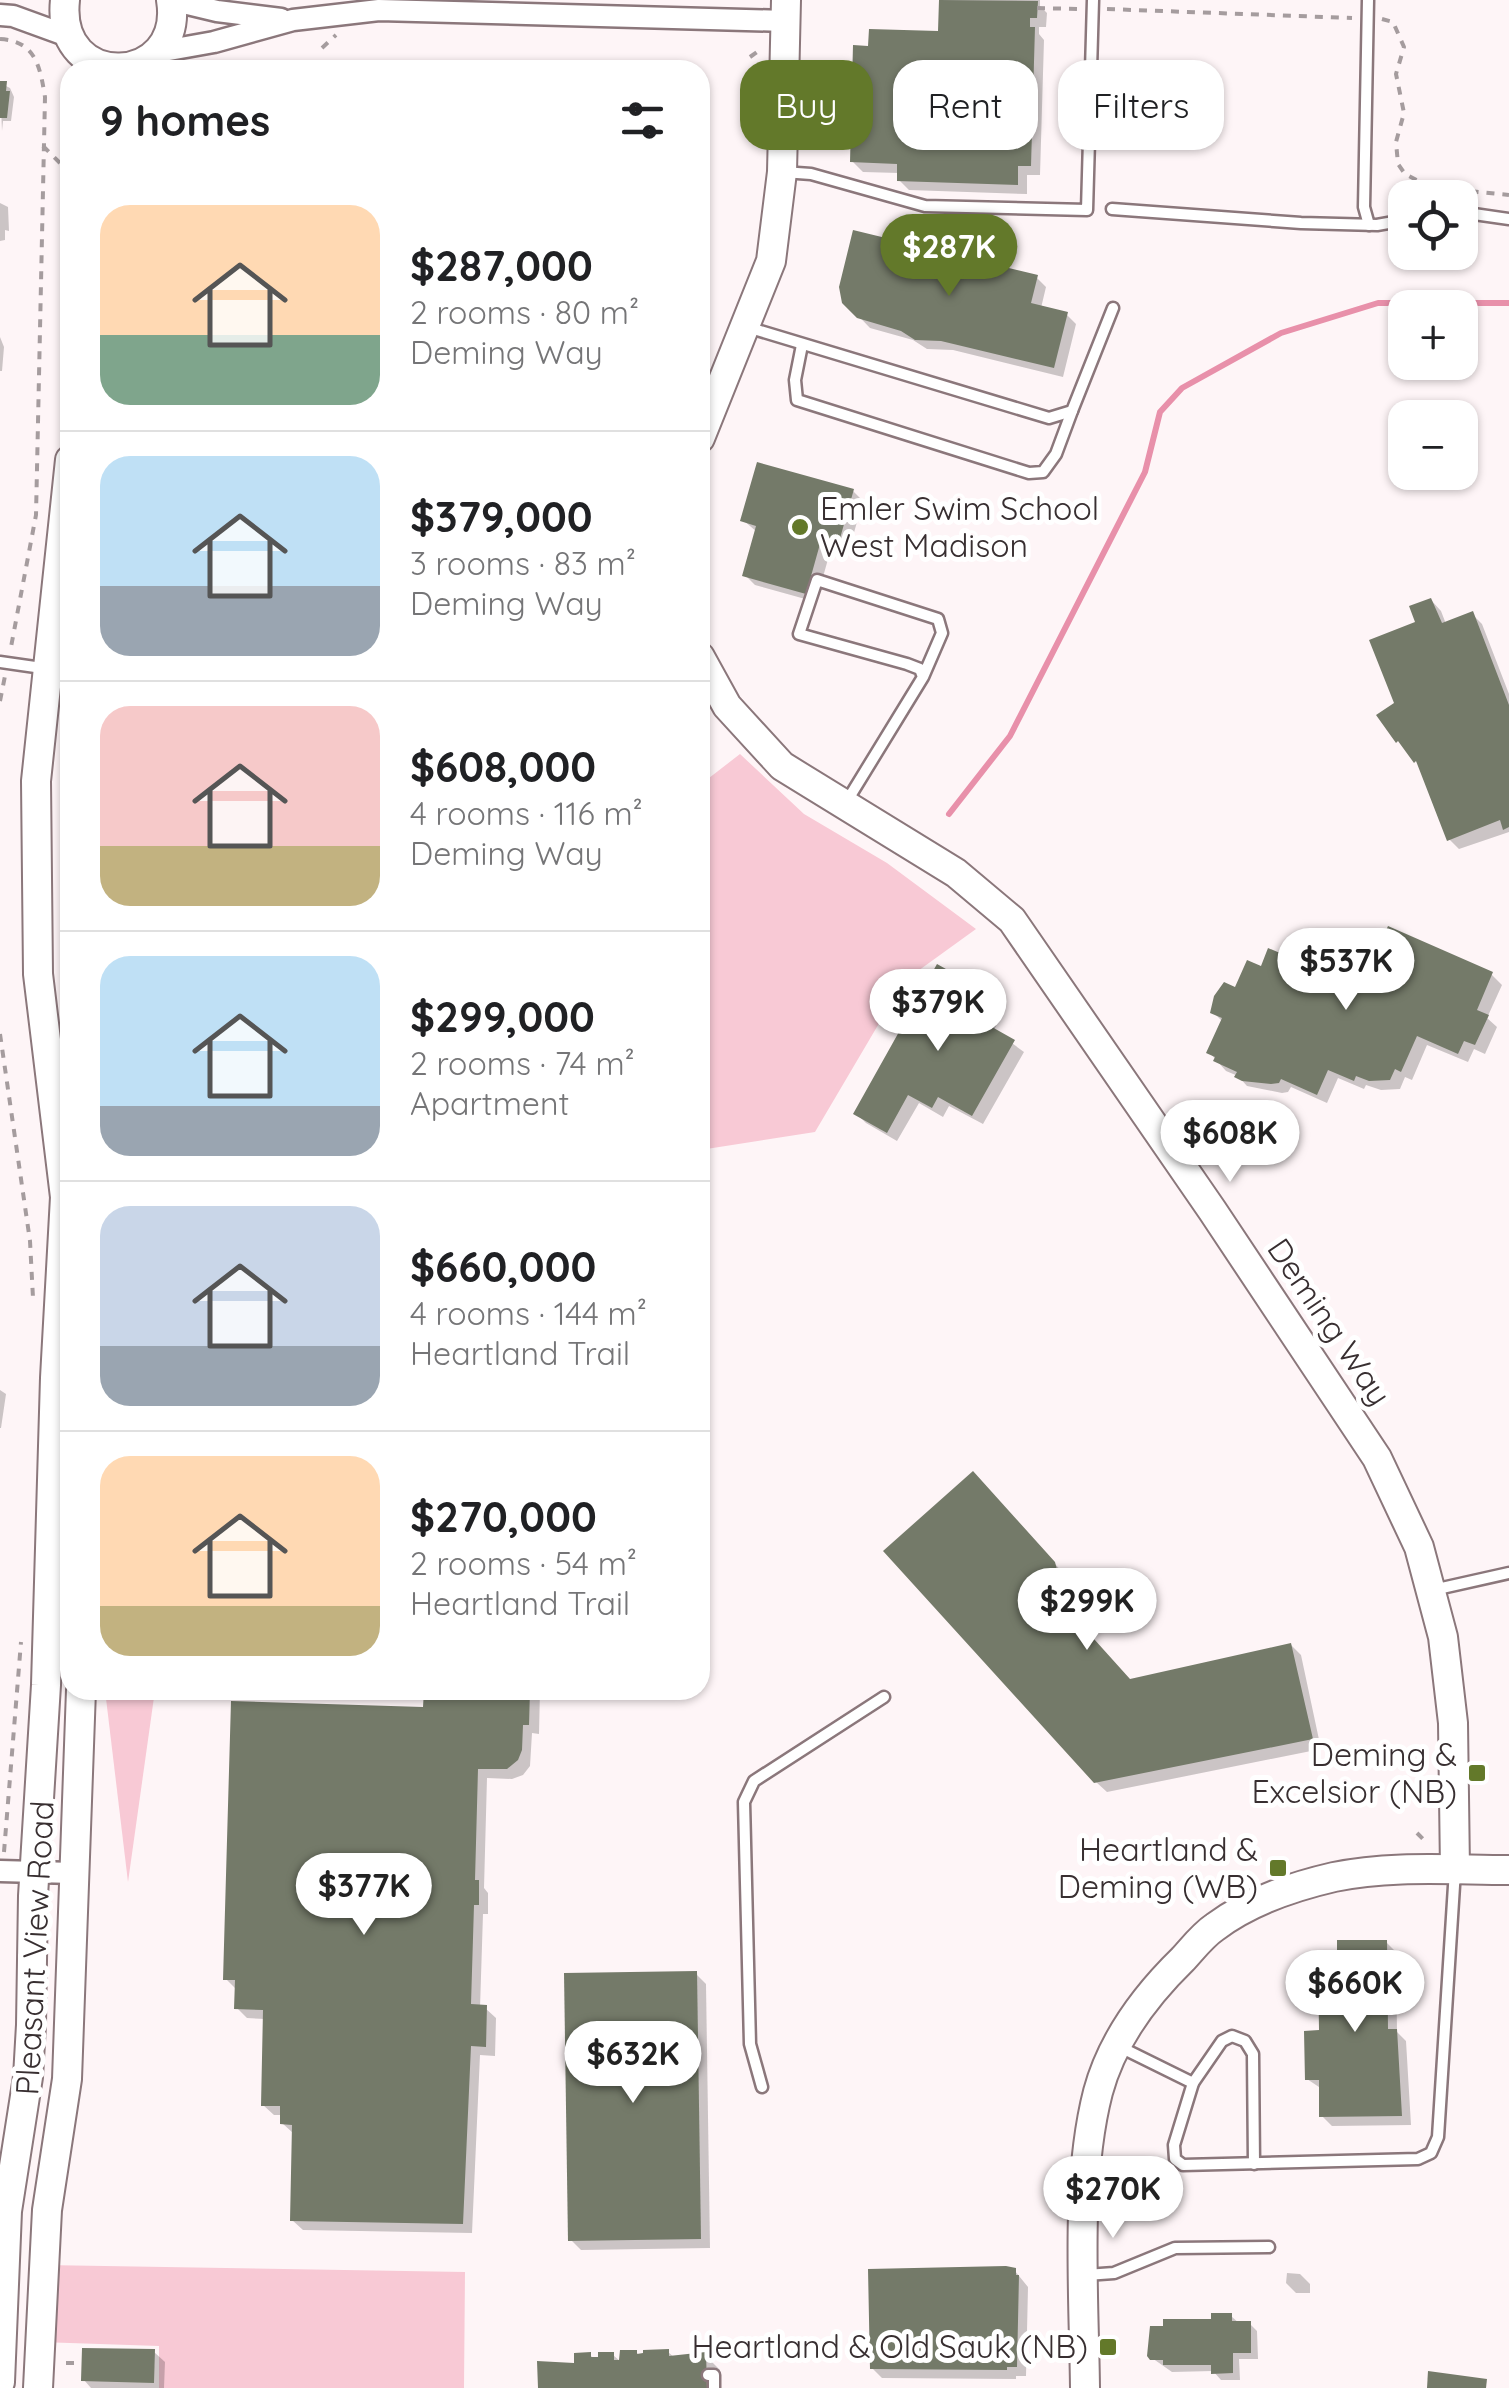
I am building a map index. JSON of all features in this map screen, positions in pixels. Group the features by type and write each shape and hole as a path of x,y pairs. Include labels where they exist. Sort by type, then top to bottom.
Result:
{"main road":[{"path":"66,0 64,19 72,50"},
{"path":"149,60 168,37 173,20 171,0"},
{"path":"710,414 771,261 782,172 786,11"},
{"name":"Pleasant View Road","path":"59,671 36,782 38,974 60,1149"},
{"name":"Deming Way","path":"710,675 727,706 782,766 956,873 1012,920 1378,1458 1407,1517 1432,1590 1450,1677 1456,1870"},
{"name":"Pleasant View Road","path":"0,2382 7,2210 29,2059 60,1288"},
{"name":"Pleasant View Road","path":"38,2388 48,2210 67,2079 81,1700"},
{"path":"1085,2388 1084,2275 1090,2137 1099,2090 1117,2046 1137,2010 1160,1981 1216,1926 1293,1889 1336,1877 1378,1872 1509,1870"}],"street":[{"path":"171,0 217,12 293,20"},
{"path":"154,60 293,20 379,10 566,7 786,11"},
{"path":"0,14 14,16 72,50"},
{"path":"0,1871 74,1873"}],"lane":[{"path":"1368,0 1364,207 1370,225"},
{"path":"782,172 811,174 924,206 1087,210 1092,4"},
{"path":"1112,209 1370,225 1388,222"},
{"path":"1478,215 1509,219"},
{"path":"802,345 796,380 798,400 1028,473 1043,472 1056,454 1112,308"},
{"path":"746,327 1049,418 1072,411"},
{"path":"844,806 923,677 942,634 938,618 817,580 799,634 907,664 920,669 923,677"},
{"path":"0,662 59,671"},
{"path":"1432,1590 1509,1573"},
{"path":"762,2087 750,2044 744,1802 754,1781 884,1697"},
{"path":"1254,2164 1253,2054 1245,2040 1232,2036 1222,2040 1193,2083 1174,2145 1175,2158 1183,2166 1254,2164 1418,2159 1431,2153 1438,2136 1456,1870"},
{"path":"1117,2046 1193,2083"},
{"path":"1084,2275 1114,2272 1175,2248 1269,2247"},
{"path":"708,2375 714,2375 714,2388"}],"path":[{"path":"1037,8 1092,4 1394,22"},
{"path":"1398,13 1394,22 1404,47 1396,74 1404,112 1396,142 1398,164 1406,174 1430,186 1509,195"},
{"path":"0,39 30,48 38,60 45,97 36,515 10,649"},
{"path":"750,57 757,52"},
{"path":"43,146 60,163"},
{"path":"0,701 5,675"},
{"path":"0,1034 30,1241 34,1310"},
{"path":"0,1871 22,1630"},
{"path":"1417,1833 1427,1842"},
{"path":"66,2363 78,2363"}],"shaded area":[{"path":"740,754 804,814 887,863 976,929 904,981 815,1132 710,1148 710,777"},
{"path":"106,1700 154,1700 128,1882"},
{"path":"44,2265 465,2272 464,2388 159,2388 159,2346 40,2342"}],"building":[{"path":"939,0 1038,1 1037,18 1030,18 1030,27 1035,27 1034,60 893,60 893,150 1031,150 1031,166 1018,166 1018,185 897,181 897,164 850,162 850,150 873,150 873,60 853,60 853,45 868,46 869,29 938,31"},
{"path":"0,81 7,81 6,91 10,91 7,118 0,118"},
{"path":"853,230 1038,275 1031,303 1068,312 1054,368 941,341 915,340 901,331 857,318 842,303 839,287"},
{"name":"Emler Swim School West Madison","path":"757,462 854,489 837,549 820,544 806,594 742,576 756,526 740,521"},
{"path":"1431,598 1442,623 1473,611 1509,705 1509,827 1503,830 1500,820 1447,841 1416,761 1396,743 1376,715 1394,703 1369,640 1415,622 1409,606"},
{"path":"1388,926 1493,972 1477,1010 1489,1015 1475,1045 1464,1041 1458,1054 1417,1036 1401,1072 1395,1069 1390,1080 1369,1081 1356,1076 1354,1081 1328,1070 1317,1095 1281,1079 1271,1084 1242,1081 1234,1077 1237,1072 1213,1061 1215,1057 1206,1053 1222,1018 1210,1013 1214,996 1224,982 1235,987 1247,960 1261,966 1268,948 1325,972 1336,947 1372,962"},
{"path":"937,964 971,983 966,992 992,1007 983,1022 1015,1040 972,1116 938,1097 932,1108 908,1095 887,1133 853,1114"},
{"path":"973,1471 1055,1562 1067,1609 1130,1679 1291,1643 1313,1739 1094,1783 883,1551"},
{"path":"423,1700 530,1700 529,1725 523,1725 518,1760 507,1769 478,1769 475,1880 479,1880 479,1905 474,1905 471,2004 487,2005 486,2047 471,2046 463,2224 290,2221 292,2125 280,2124 280,2106 261,2106 263,2010 234,2009 235,1980 223,1980 231,1701 423,1707"},
{"path":"1337,1940 1387,1940 1388,2029 1397,2029 1402,2116 1319,2117 1319,2080 1305,2080 1304,2031 1319,2030 1318,1960 1337,1960"},
{"path":"697,1971 701,2239 568,2241 564,1973"},
{"path":"1016,2268 1019,2275 1017,2367 870,2369 868,2269"},
{"path":"1211,2313 1232,2313 1232,2321 1251,2321 1251,2353 1233,2353 1233,2373 1211,2374 1211,2365 1163,2365 1163,2360 1150,2360 1147,2356 1150,2326 1163,2326 1163,2319 1211,2319"},
{"path":"82,2348 155,2349 154,2383 81,2381"},
{"path":"669,2349 669,2356 706,2352 707,2388 538,2388 537,2361 574,2363 574,2353 591,2352 591,2357 598,2357 598,2352 614,2352 614,2360 619,2360 620,2350 637,2350 637,2354 643,2350"},
{"path":"1428,2371 1487,2379 1486,2388 1427,2388"}],"waterway":[{"path":"949,814 1010,736 1145,472 1160,412 1182,388 1281,333 1378,303 1509,303"}],"place":[{"name":"Emler Swim School West Madison","path":"800,527"},
{"name":"Deming & Excelsior (NB)","path":"1477,1773"},
{"name":"Heartland & Deming (WB)","path":"1278,1868"},
{"name":"Heartland & Old Sauk (NB)","path":"1108,2347"}]}
